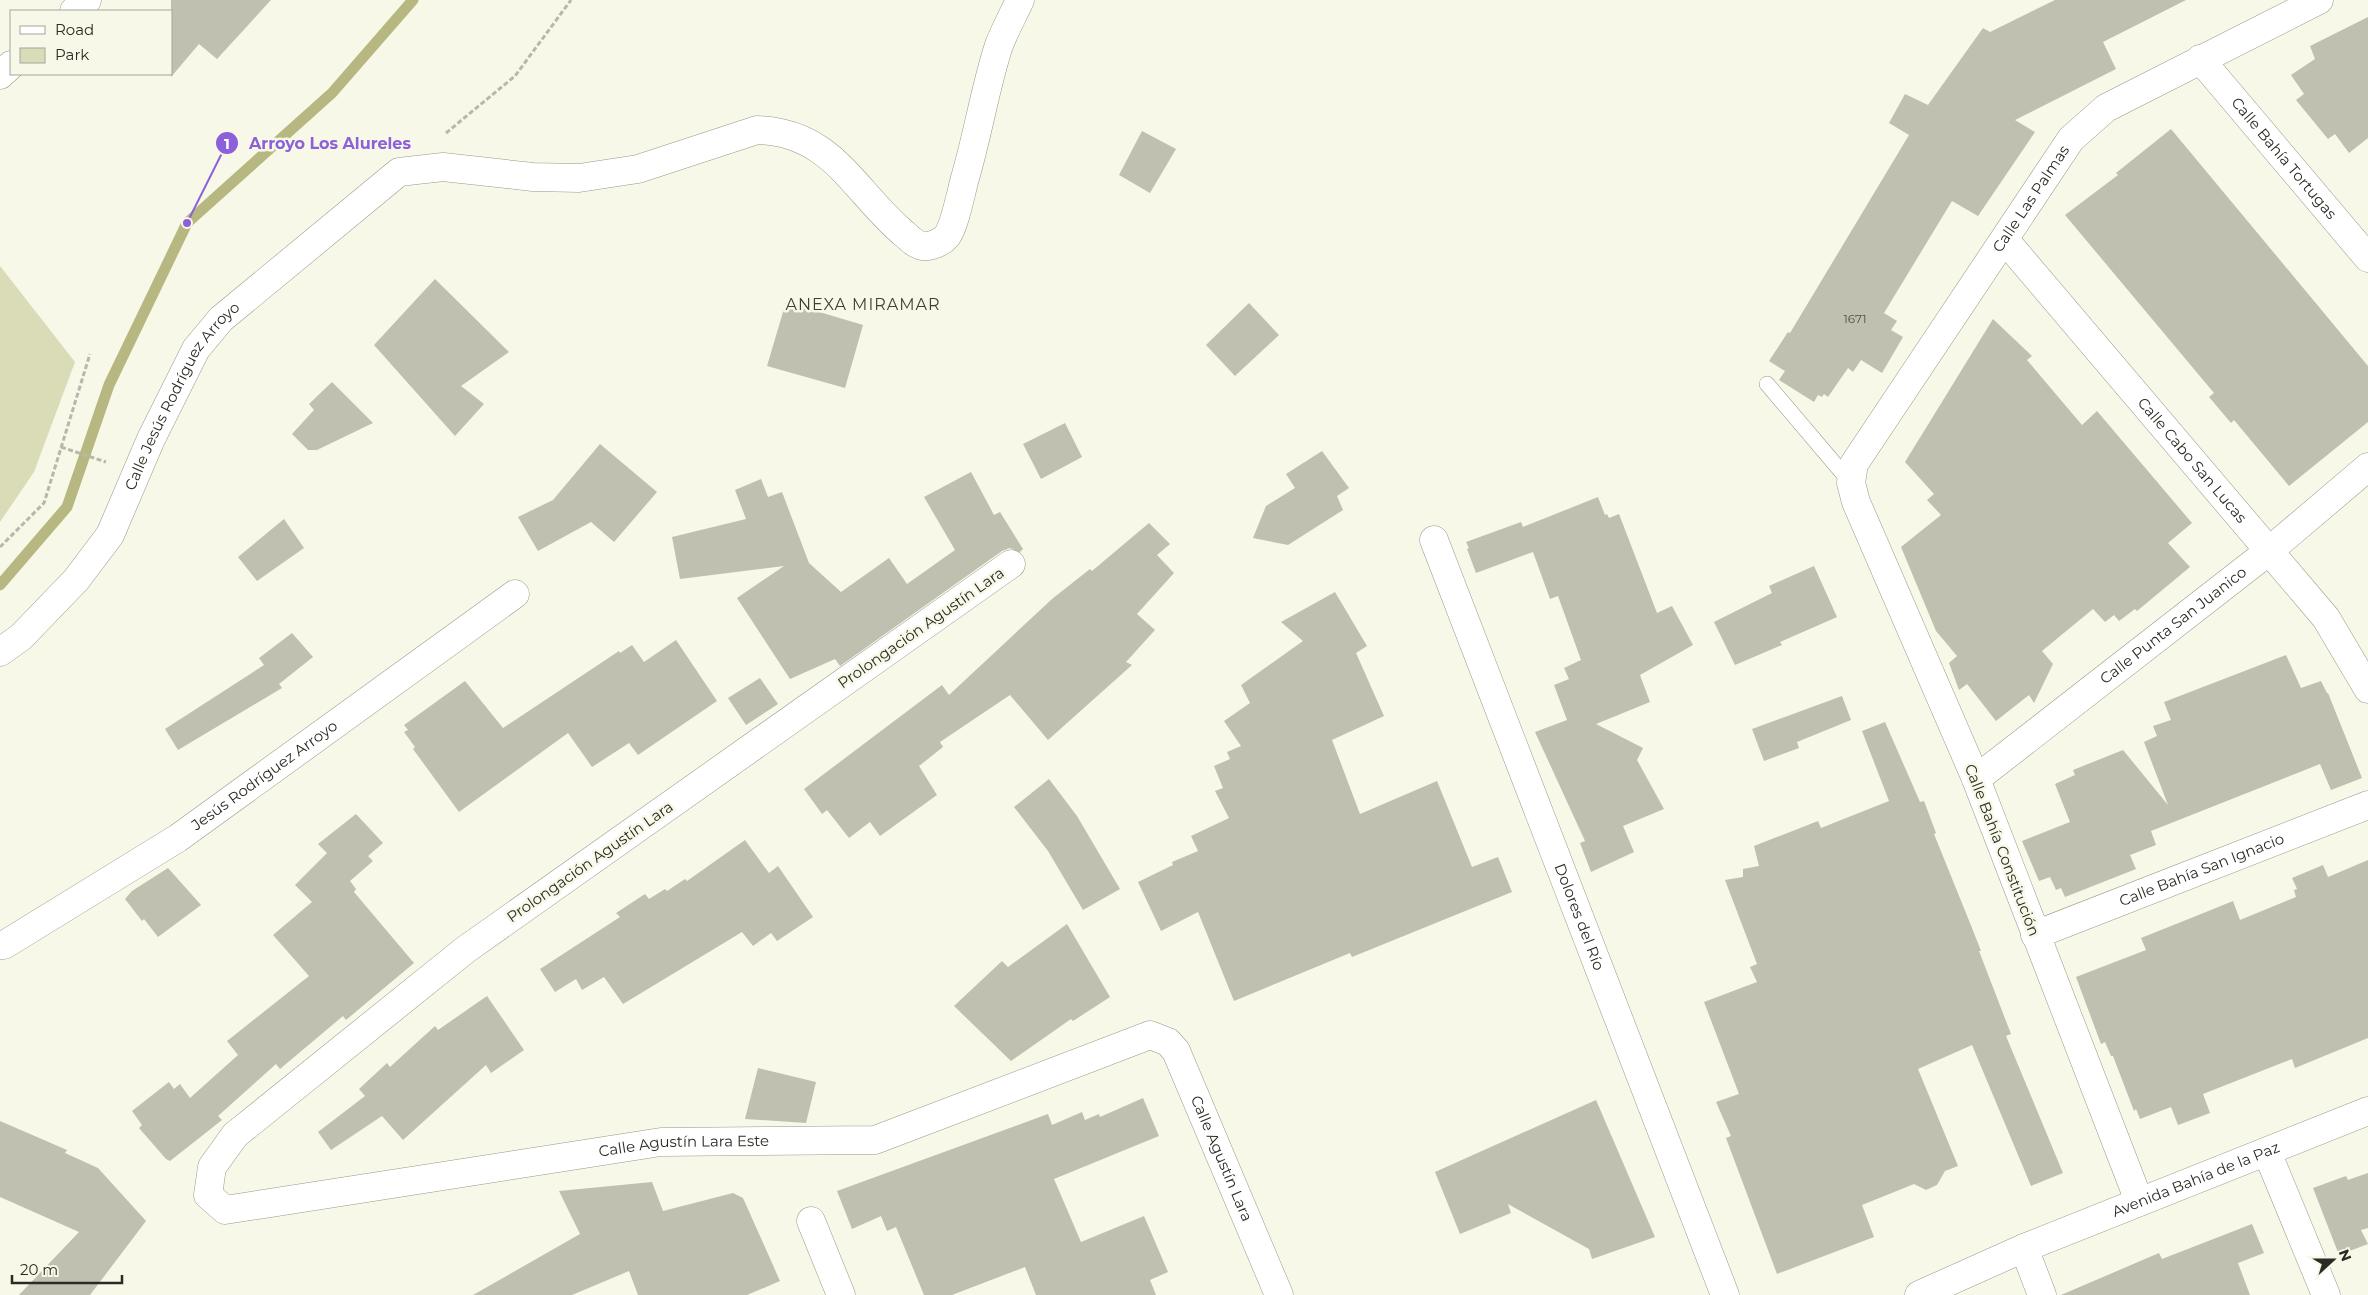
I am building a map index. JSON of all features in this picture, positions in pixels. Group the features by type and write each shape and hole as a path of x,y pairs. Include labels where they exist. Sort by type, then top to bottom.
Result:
{"street":[{"path":"75,10 87,0"},
{"name":"Calle Jesús Rodríguez Arroyo","path":"0,652 20,638 76,580 110,535 151,439 196,349 221,319 399,172 443,167 525,176 579,178 638,169 757,130 776,131 795,135 819,148 849,175 910,238 922,246 937,244 947,235 957,207 999,44 1020,0"},
{"name":"Calle Las Palmas","path":"1853,492 1854,464 2071,139 2085,124 2106,108 2319,0"},
{"name":"Calle Bahía Tortugas","path":"2200,59 2368,258"},
{"path":"0,75 10,66"},
{"name":"Calle Cabo San Lucas","path":"2005,240 2326,618 2368,689"},
{"name":"Calle Punta San Juanico","path":"1976,779 2269,551 2368,467"},
{"name":"Calle Bahía Constitución","path":"1853,492 1976,779 2139,1201"},
{"name":"Dolores del Río","path":"1434,540 1725,1295"},
{"name":"Prolongación Agustín Lara","path":"208,1195 212,1167 235,1135 465,950 1011,564"},
{"name":"Jesús Rodríguez Arroyo","path":"2,945 178,838 516,594"},
{"name":"Calle Bahía San Ignacio","path":"2036,935 2368,805"},
{"name":"Calle Agustín Lara Este","path":"208,1195 225,1210 661,1142 875,1140 1150,1035"},
{"name":"Calle Agustín Lara","path":"1150,1035 1168,1042 1176,1050 1279,1295"},
{"name":"Avenida Bahía de la Paz","path":"1919,1295 2024,1248 2368,1110"},
{"path":"2267,1152 2326,1295"},
{"path":"811,1221 841,1295"},
{"path":"2024,1248 2042,1295"}],"lane":[{"path":"1767,384 1853,492"}],"path":[{"path":"443,136 515,76 571,0"},
{"path":"0,547 44,503 90,354"},
{"path":"62,448 108,462"}],"green space":[{"path":"0,266 75,362 34,472 0,522"}],"building":[{"path":"171,0 271,0 217,59 199,44 171,77"},
{"path":"2055,0 2186,0 2103,42 2116,69 2015,120 2035,132 1978,216 1952,201 1884,313 1897,321 1891,330 1903,337 1882,373 1861,360 1853,372 1848,368 1828,397 1824,394 1822,397 1818,395 1814,402 1779,380 1785,371 1769,361 1788,332 1790,333 1909,135 1889,123 1905,94 1928,105 1983,28 1990,32"},
{"path":"2368,17 2368,138 2349,153 2335,134 2328,139 2296,100 2304,94 2291,75 2315,59 2310,46"},
{"path":"2171,129 2368,366 2368,422 2289,486 2234,420 2231,423 2209,397 2214,393 2065,215 2118,175 2116,173"},
{"path":"1142,131 1176,149 1150,193 1119,175"},
{"path":"435,279 509,352 461,386 484,404 455,436 374,345"},
{"path":"786,302 863,325 845,388 767,366"},
{"path":"1249,303 1279,335 1235,376 1206,345"},
{"path":"1993,319 2032,356 2027,360 2082,425 2097,411 2192,523 2168,543 2190,567 2137,611 2135,609 2119,621 2114,615 2105,622 2093,609 2042,651 2053,664 2034,703 2029,695 1996,721 1967,684 1959,690 1949,663 1957,656 1936,631 1901,547 1941,515 1927,500 1934,494 1905,462"},
{"path":"332,382 373,423 317,450 308,450 292,434 314,410 309,404"},
{"path":"1065,423 1082,457 1041,479 1023,444"},
{"path":"600,444 657,492 614,542 591,522 538,551 518,517 553,500"},
{"path":"1322,451 1349,488 1337,496 1343,510 1288,545 1253,538 1266,506 1295,488 1286,474"},
{"path":"971,472 994,515 1000,512 1023,549 1020,552 1010,548 1002,551 840,666 835,659 790,679 737,598 784,566 680,579 672,537 746,519 735,490 761,479 768,497 782,492 809,563 841,592 889,558 907,584 955,550 924,497"},
{"path":"1598,497 1605,515 1607,514 1609,518 1619,514 1657,613 1672,606 1693,645 1640,675 1650,702 1596,724 1643,748 1637,760 1664,809 1623,826 1634,852 1591,872 1580,843 1585,841 1535,732 1567,720 1554,685 1569,679 1564,668 1581,660 1558,596 1550,599 1533,552 1476,573 1466,542 1521,522 1523,527"},
{"path":"284,519 304,548 257,581 238,557"},
{"path":"1149,523 1170,544 1157,555 1174,573 1137,614 1155,630 1126,662 1132,665 1048,740 1010,695 940,742 943,747 919,766 937,795 880,836 870,822 849,838 827,810 822,814 804,789 942,685 949,695 1052,599 1090,569 1092,571"},
{"path":"1814,566 1837,617 1780,642 1782,645 1735,665 1714,622 1772,593 1769,586"},
{"path":"1335,592 1367,646 1356,653 1384,716 1332,740 1360,814 1437,781 1472,867 1498,857 1512,892 1352,957 1350,953 1234,1001 1198,912 1161,931 1138,882 1173,865 1172,862 1198,851 1191,836 1229,818 1215,791 1223,788 1214,766 1230,759 1227,752 1241,746 1224,721 1250,703 1241,685 1303,641 1281,622"},
{"path":"292,633 313,657 279,684 282,688 178,750 165,729 264,665 259,658"},
{"path":"676,640 717,701 638,755 629,743 592,767 568,733 459,812 413,749 415,747 404,732 408,730 404,725 465,681 503,728 619,651 620,653 632,645 644,662"},
{"path":"2286,655 2301,688 2321,681 2328,693 2362,778 2331,790 2320,764 2151,831 2156,845 2130,855 2136,869 2065,897 2061,888 2056,890 2050,877 2039,881 2022,841 2070,822 2055,784 2075,775 2073,770 2123,750 2168,805 2144,742 2157,736 2153,726 2171,720 2164,702"},
{"path":"760,678 778,704 746,725 728,698"},
{"path":"1842,696 1851,720 1797,742 1799,748 1764,761 1752,729"},
{"path":"1885,722 1920,802 1924,801 1936,833 1934,834 1981,951 1979,951 2011,1034 2006,1036 2063,1173 2031,1186 1972,1045 1918,1069 1958,1166 1945,1171 1937,1185 1926,1190 1914,1184 1862,1205 1874,1237 1777,1274 1726,1138 1731,1136 1716,1102 1739,1094 1704,1002 1757,982 1750,967 1757,964 1725,880 1743,877 1743,869 1759,866 1754,846 1818,821 1821,828 1889,801 1862,731"},
{"path":"1049,779 1077,816 1120,889 1083,910 1048,851 1014,807"},
{"path":"356,814 383,843 368,856 373,861 350,881 356,889 354,892 414,963 346,1020 343,1016 280,1069 276,1064 218,1116 222,1120 170,1161 166,1159 139,1128 142,1125 132,1111 169,1082 174,1089 180,1084 190,1098 238,1055 227,1041 309,976 273,935 312,902 295,885 327,853 318,844"},
{"path":"745,840 769,873 778,866 813,917 777,941 771,933 753,946 742,932 623,1004 604,977 582,990 576,979 555,992 540,969 620,917 616,913 645,894 649,899 665,889 667,891 685,879 687,881"},
{"path":"2368,860 2368,1038 2295,1068 2292,1059 2203,1094 2210,1113 2178,1125 2171,1107 2140,1119 2136,1109 2134,1111 2113,1056 2111,1056 2105,1042 2101,1044 2076,977 2146,950 2141,938 2233,901 2240,920 2296,897 2294,890 2297,889 2292,878 2323,865 2328,877"},
{"path":"168,868 201,905 158,937 144,919 142,921 125,899 132,891"},
{"path":"1067,924 1110,997 1073,1021 1071,1019 1011,1061 954,1006 1002,961 1008,967"},
{"path":"487,996 524,1050 491,1073 486,1065 403,1140 382,1116 331,1150 318,1132 365,1096 359,1089 387,1063 390,1067 435,1026 438,1030"},
{"path":"758,1068 816,1082 806,1123 745,1119"},
{"path":"1143,1098 1159,1136 1054,1179 1081,1242 1144,1216 1168,1272 1150,1280 1156,1295 1036,1295 1025,1267 952,1295 924,1295 896,1227 887,1231 881,1216 852,1229 837,1191 1048,1114 1052,1125 1082,1112 1085,1120 1099,1114 1100,1117"},
{"path":"1596,1100 1655,1237 1592,1259 1589,1249 1508,1204 1511,1213 1460,1234 1435,1172"},
{"path":"0,1121 67,1150 65,1153 98,1168 146,1221 90,1295 19,1295 79,1232 0,1197"},
{"path":"2368,1173 2368,1228 2361,1230 2368,1244 2339,1255 2313,1188 2346,1176 2348,1180"},
{"path":"652,1182 663,1211 733,1193 743,1198 780,1281 747,1295 638,1295 629,1271 572,1295 473,1295 580,1234 559,1191"},
{"path":"2252,1224 2264,1253 2238,1263 2250,1295 2061,1295 2159,1253 2162,1259"}],"waterway":[{"path":"0,585 67,507 109,385 187,223 332,93 413,0"}],"place":[{"name":"Arroyo Los Alureles","path":"187,223"}],"district":[{"name":"ANEXA MIRAMAR","path":"863,304"}]}
